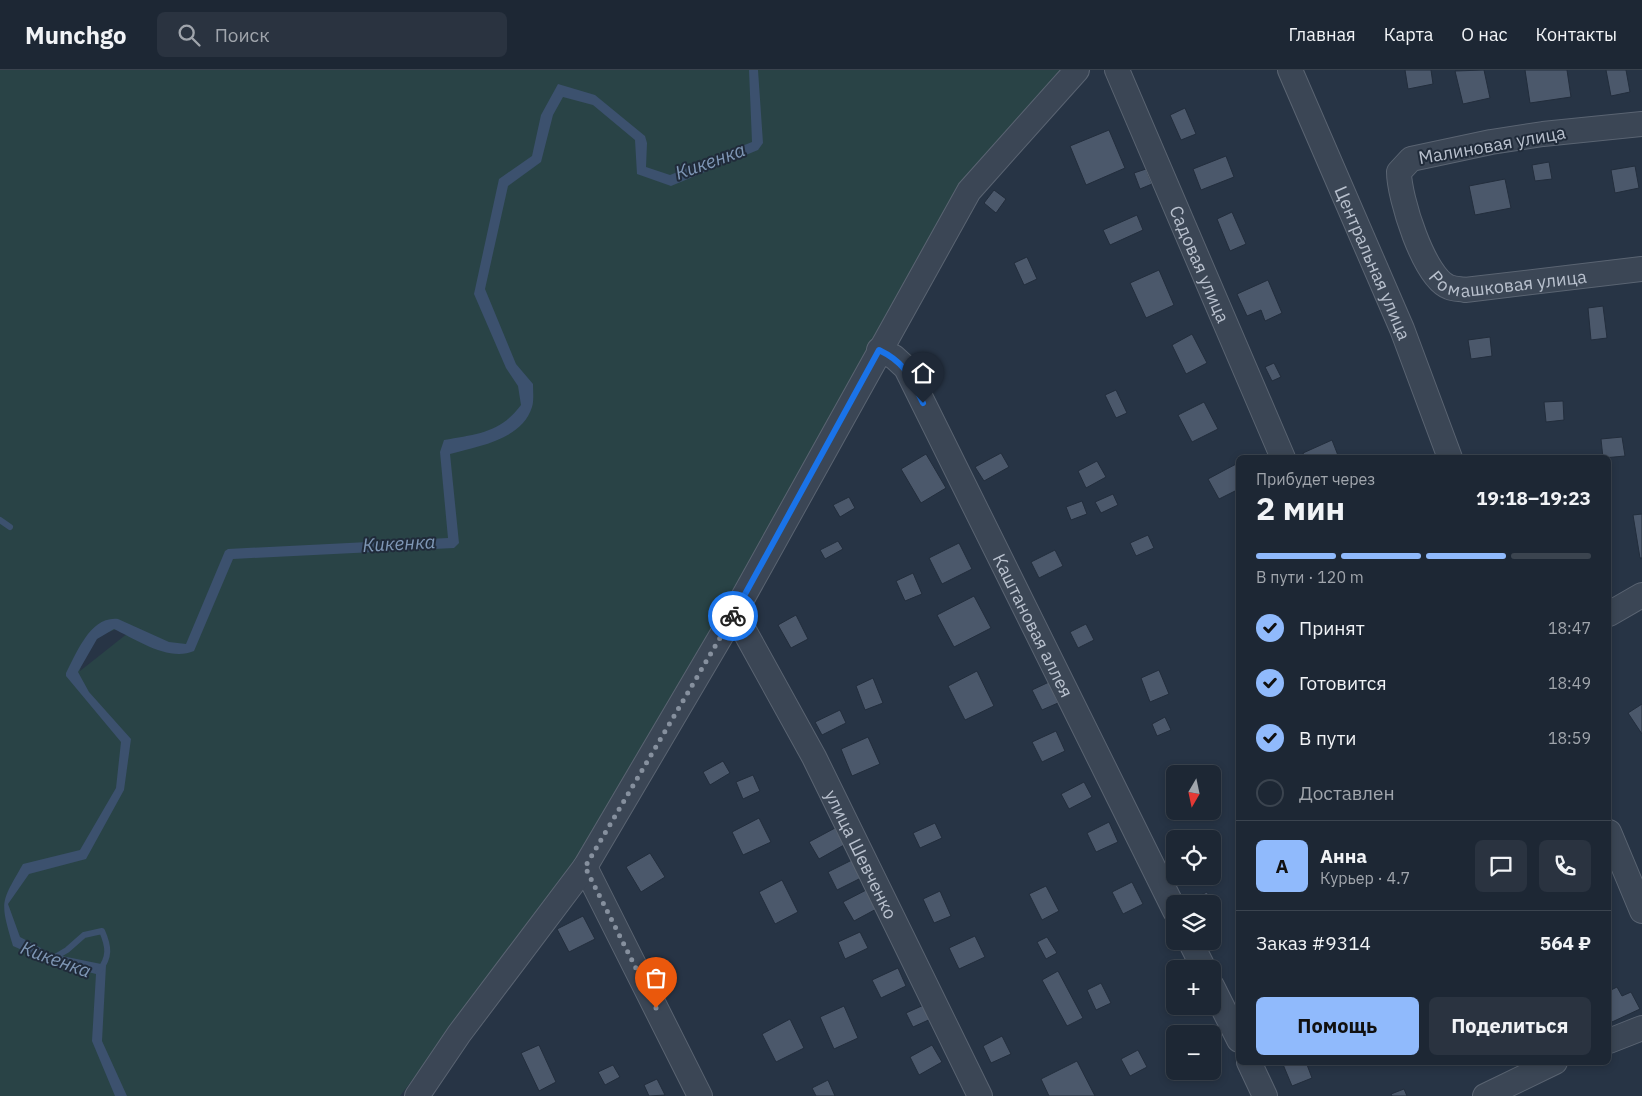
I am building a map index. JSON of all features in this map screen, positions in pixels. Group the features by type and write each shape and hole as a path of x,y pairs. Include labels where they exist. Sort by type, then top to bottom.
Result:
{"street":[{"path":"417,1096 459,1034 585,867 731,619 969,191 1077,70"},
{"name":"Садовая улица","path":"1118,70 1282,455"},
{"name":"Центральная улица","path":"1290,70 1402,328 1449,455"},
{"name":"Малиновая улица","path":"1409,222 1399,186 1399,172 1411,159 1491,142 1542,134 1642,124"},
{"name":"Ромашковая улица","path":"1409,222 1435,276 1448,287 1465,290 1642,269"},
{"name":"Каштановая аллея","path":"879,350 894,357 906,368 1167,895"},
{"path":"1611,613 1642,595"},
{"name":"улица Шевченко","path":"731,619 745,632 814,757 980,1096"},
{"path":"1611,837 1642,911"},
{"path":"585,867 700,1096"},
{"path":"1221,1004 1236,1034"},
{"path":"1611,1039 1642,1028"},
{"path":"1251,1065 1265,1096"},
{"path":"1485,1096 1541,1065"}],"green space":[{"path":"0,70 1069,70 964,187 580,862 400,1096 0,1096","holes":["117,629 128,633 80,671 87,648 95,639"]}],"water":[{"name":"Кикенка","path":"749,70 758,70 763,143 758,150 671,186 637,174 635,140 593,105 563,97 553,115 541,162 508,186 485,289 516,364 533,384 533,405 527,418 509,434 498,440 450,454 459,543 454,548 233,559 194,651 184,654 164,652 143,644 114,629 97,639 78,672 89,692 131,739 124,790 86,859 29,874 8,904 20,937 52,954 106,965 102,1041 127,1096 115,1096 92,1041 96,974 49,962 13,946 4,911 6,896 23,864 80,850 116,788 121,742 66,676 80,646 92,629 100,623 118,619 169,642 186,644 225,551 228,549 448,538 440,452 444,440 477,434 496,427 521,405 518,386 506,368 474,294 499,179 532,156 541,115 558,84 595,95 645,136 647,143 646,167 670,175 752,142"}],"building":[{"path":"1405,70 1431,70 1433,84 1408,89"},
{"path":"1484,70 1490,98 1463,104 1455,71"},
{"path":"1525,70 1567,70 1571,97 1530,103"},
{"path":"1606,70 1626,70 1630,92 1611,96"},
{"path":"1185,108 1196,134 1181,140 1170,115"},
{"path":"1109,130 1125,168 1086,185 1070,146"},
{"path":"1226,156 1234,177 1201,190 1193,169"},
{"path":"1549,162 1552,179 1535,181 1532,165"},
{"path":"1635,166 1639,188 1615,193 1611,170"},
{"path":"1146,169 1152,184 1140,189 1134,173"},
{"path":"1505,179 1511,208 1475,215 1469,186"},
{"path":"994,190 1006,199 996,213 984,203"},
{"path":"1232,212 1246,244 1230,251 1217,219"},
{"path":"1137,215 1143,230 1110,245 1103,230"},
{"path":"1027,257 1037,279 1024,285 1014,263"},
{"path":"1159,270 1174,305 1146,318 1130,283"},
{"path":"1268,280 1282,313 1265,321 1261,310 1247,316 1237,294"},
{"path":"1603,306 1607,338 1591,340 1588,308"},
{"path":"1192,334 1207,363 1186,374 1172,345"},
{"path":"1490,337 1492,356 1471,359 1468,340"},
{"path":"1274,363 1281,377 1272,381 1265,367"},
{"path":"1116,390 1127,413 1116,418 1105,395"},
{"path":"1563,401 1564,420 1546,422 1544,402"},
{"path":"1204,402 1218,429 1192,442 1178,415"},
{"path":"1622,437 1625,456 1611,457 1611,455 1603,455 1601,439"},
{"path":"1332,440 1338,455 1304,455 1303,453"},
{"path":"1001,453 1009,467 984,481 975,467"},
{"path":"926,454 946,488 921,503 901,469"},
{"path":"1097,461 1106,477 1086,488 1078,471"},
{"path":"1236,464 1236,490 1219,499 1208,479"},
{"path":"1113,494 1118,505 1101,513 1095,502"},
{"path":"849,497 855,508 840,517 833,505"},
{"path":"1082,501 1087,514 1071,520 1066,507"},
{"path":"1642,514 1642,558 1640,558 1633,515"},
{"path":"1148,535 1154,548 1136,556 1130,543"},
{"path":"838,541 843,549 825,559 820,550"},
{"path":"959,543 972,569 942,584 929,558"},
{"path":"1055,550 1063,566 1039,578 1031,562"},
{"path":"913,573 922,594 905,601 896,581"},
{"path":"974,596 991,628 954,647 937,615"},
{"path":"796,615 808,639 791,648 778,625"},
{"path":"1086,624 1094,640 1078,648 1070,632"},
{"path":"1159,670 1169,694 1150,702 1141,678"},
{"path":"977,671 994,706 965,720 948,686"},
{"path":"873,678 883,703 865,710 856,686"},
{"path":"1049,682 1058,703 1042,710 1032,690"},
{"path":"1642,704 1642,734 1628,713"},
{"path":"840,710 846,723 822,735 815,722"},
{"path":"1165,717 1171,730 1157,736 1152,724"},
{"path":"1056,731 1065,751 1042,762 1032,742"},
{"path":"868,737 880,764 852,776 841,749"},
{"path":"723,761 730,773 710,785 703,772"},
{"path":"753,775 760,791 743,799 736,782"},
{"path":"1084,782 1092,797 1069,809 1061,794"},
{"path":"759,818 771,842 743,855 732,832"},
{"path":"1109,822 1118,842 1096,852 1087,833"},
{"path":"935,823 942,838 920,848 913,833"},
{"path":"835,828 844,845 819,859 809,842"},
{"path":"650,853 665,877 641,892 626,867"},
{"path":"852,860 861,878 837,890 828,872"},
{"path":"782,880 798,912 775,924 759,892"},
{"path":"1132,882 1143,904 1123,914 1112,892"},
{"path":"1046,886 1059,911 1042,920 1029,894"},
{"path":"870,888 880,907 854,921 843,902"},
{"path":"940,891 951,916 934,923 923,899"},
{"path":"583,916 595,939 569,952 557,929"},
{"path":"860,932 868,948 845,959 838,942"},
{"path":"975,936 985,957 959,969 949,948"},
{"path":"1047,937 1057,953 1046,959 1037,942"},
{"path":"898,968 906,986 881,998 872,980"},
{"path":"1058,971 1083,1018 1067,1026 1042,980"},
{"path":"1101,983 1111,1003 1096,1010 1087,990"},
{"path":"1617,987 1622,996 1631,992 1640,1009 1612,1022 1611,990"},
{"path":"926,1004 933,1018 913,1027 906,1013"},
{"path":"844,1006 858,1038 834,1049 820,1017"},
{"path":"790,1019 804,1048 776,1062 762,1034"},
{"path":"1002,1036 1011,1054 991,1063 983,1046"},
{"path":"539,1045 556,1082 539,1091 521,1053"},
{"path":"932,1045 942,1062 919,1075 910,1057"},
{"path":"1138,1050 1147,1067 1130,1076 1121,1059"},
{"path":"1077,1061 1095,1096 1049,1096 1041,1079"},
{"path":"613,1065 620,1077 605,1085 598,1072"},
{"path":"1283,1065 1307,1065 1312,1078 1292,1086"},
{"path":"657,1079 665,1095 649,1096 644,1085"},
{"path":"828,1080 835,1096 816,1096 812,1088"},
{"path":"1404,1089 1407,1096 1392,1096 1391,1094"}],"waterway":[{"path":"0,520 10,527"},
{"name":"Кикенка","path":"50,960 67,950 84,935 102,931 106,942 107,956 99,971"}],"way so far":[{"path":"656,1008 585,867 733,616"}],"route":[{"path":"733,616 879,350 894,357 906,368 923,403"}]}
